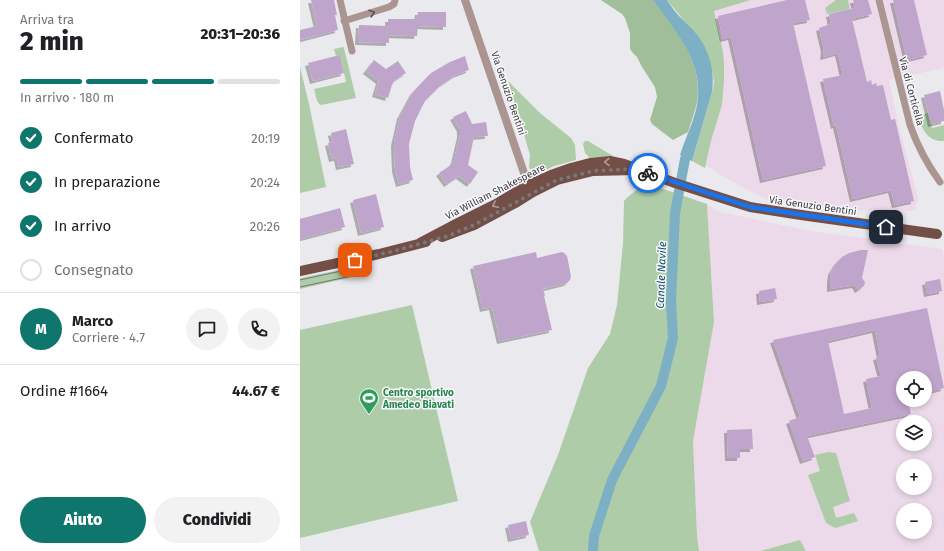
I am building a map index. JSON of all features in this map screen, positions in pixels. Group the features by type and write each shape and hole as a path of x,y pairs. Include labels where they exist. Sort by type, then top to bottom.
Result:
{"main road":[{"name":"Via William Shakespeare","path":"300,271 384,253 448,236 474,225 517,202 530,189 551,175 590,163 610,162 624,164 710,194"},
{"name":"Via Genuzio Bentini","path":"710,194 750,207 938,234"}],"street":[{"path":"340,0 352,51"},
{"path":"344,21 389,7 394,4 396,0"},
{"name":"Via Genuzio Bentini","path":"465,0 530,189"},
{"name":"Via di Corticella","path":"879,0 910,124 922,154 940,182"}],"shaded area":[{"path":"751,0 944,0 944,68 889,80 897,118 918,198 915,211 845,210 786,204 768,200 719,174 706,165 711,141 722,105 724,81 723,52 714,11"},
{"path":"707,204 720,212 812,231 942,249 944,258 944,551 806,551 800,540 760,551 699,551 693,441 714,322"}],"green space":[{"path":"601,0 653,0 679,35 692,60 698,88 697,102 688,132 673,140 652,124 650,120 657,97 655,87 637,57 630,49 630,33 625,18 622,14"},
{"path":"667,0 751,0 714,11 723,52 724,81 722,105 711,141 705,168 692,161 712,92 714,83 713,75 709,58 701,41"},
{"path":"836,0 848,0 850,9 827,14 825,8"},
{"path":"343,47 356,98 321,105 317,101 314,89 346,82 340,55 336,56 334,49"},
{"path":"300,67 326,187 300,193"},
{"path":"508,81 540,113 571,138 575,145 576,160 554,166 538,174 529,168 530,155"},
{"path":"928,113 932,128 944,125 944,141 938,141 926,134 917,116"},
{"path":"585,141 588,141 613,156 590,158 585,153 583,144"},
{"path":"649,184 707,204 714,322 693,441 699,551 539,551 530,522 558,455 588,368 610,334 617,305 623,243 624,201 635,191"},
{"path":"355,267 357,276 300,289 300,278"},
{"name":"Centro sportivo Amedeo Biavati","path":"412,305 458,501 300,538 300,330"},
{"path":"828,452 836,453 850,501 833,507 836,518 854,513 858,521 835,528 826,523 808,475 820,471 815,455"},
{"path":"800,540 806,551 760,551"}],"water":[{"path":"653,0 667,0 676,13 698,36 706,49 711,62 713,77 712,92 692,161 680,155 697,105 697,75 687,49"}],"building":[{"path":"311,0 334,0 338,30 300,40 300,30 317,26"},
{"path":"787,0 805,0 810,20 793,23 826,166 763,180 731,37 723,39 718,16"},
{"path":"853,0 868,0 872,14 852,19 867,82 871,80 872,85 876,83 877,86 883,85 891,120 895,119 914,201 895,205 891,190 853,199 836,125 834,126 823,79 843,75 838,53 823,57 824,49 819,28 831,24 829,14 855,8"},
{"path":"893,0 914,0 927,55 907,60"},
{"path":"418,12 446,12 446,27 418,26 417,36 389,35 389,43 358,42 359,25 388,26 388,19 417,19"},
{"path":"340,55 344,73 313,81 308,63"},
{"path":"465,56 469,70 456,75 441,85 425,101 415,121 409,144 410,167 413,180 399,184 395,169 394,143 400,116 413,92 431,73 450,62"},
{"path":"374,60 386,69 398,61 406,73 395,80 388,98 375,94 379,81 366,71"},
{"path":"940,91 944,110 944,121 931,124 924,95"},
{"path":"466,111 472,124 486,122 488,136 474,137 468,165 478,172 470,184 459,176 447,184 439,173 451,165 454,160 460,129 453,117"},
{"path":"346,129 354,164 339,167 337,158 332,159 328,143 333,142 331,133"},
{"path":"376,194 384,227 361,233 353,200"},
{"path":"340,208 345,227 300,239 300,219"},
{"path":"868,250 862,278 865,282 864,286 858,290 855,285 830,289 831,272 837,262 849,253"},
{"path":"536,252 537,258 562,252 567,256 571,276 570,280 567,283 543,289 552,330 500,341 492,307 483,309 473,266"},
{"path":"940,279 942,291 927,294 925,282"},
{"path":"775,288 777,299 760,302 759,291"},
{"path":"927,308 944,388 932,391 932,371 896,371 896,407 909,407 911,414 896,415 896,417 807,436 815,457 803,461 789,421 800,417 773,340","holes":["875,330 880,356 876,357 881,376 866,379 872,408 844,414 828,341"]},
{"path":"752,429 753,449 740,449 740,458 728,458 727,430"},
{"path":"526,521 529,535 511,539 508,525"}],"waterway":[{"name":"Canale Navile","path":"593,551 594,536 612,480 661,386 673,338 671,301 675,213 685,159 690,146"}],"tram line":[{"path":"300,280 355,268"},
{"path":"300,287 356,275"}],"way so far":[{"path":"355,260 448,236 474,225 557,180 584,172 593,171 632,169 648,173"}],"place":[{"name":"Centro sportivo Amedeo Biavati","path":"369,415"}],"route":[{"path":"648,173 750,207 886,227"}]}
